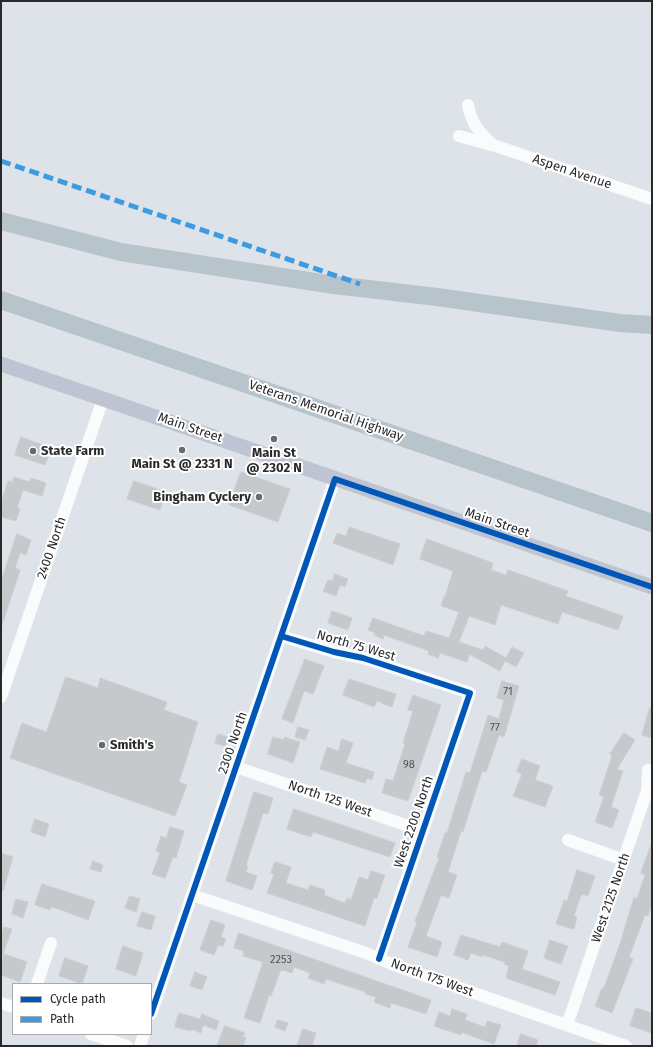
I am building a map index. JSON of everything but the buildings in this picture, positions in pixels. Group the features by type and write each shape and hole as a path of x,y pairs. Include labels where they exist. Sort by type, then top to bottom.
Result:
{"highway":[{"path":"1,221 120,252 334,285 437,297 620,323 652,325"},
{"name":"Veterans Memorial Highway","path":"1,300 652,523"}],"main road":[{"name":"Main Street","path":"1,364 652,587"}],"street":[{"name":"Aspen Avenue","path":"468,105 470,118 476,128 493,146"},
{"name":"Aspen Avenue","path":"459,136 493,146 652,200"},
{"name":"2400 North","path":"1,697 103,399"},
{"name":"2300 North","path":"152,1011 335,479"},
{"name":"North 75 West","path":"281,636 334,652 363,658 470,693"},
{"name":"West 2200 North","path":"379,958 470,693"},
{"name":"North 125 West","path":"236,767 423,831"},
{"name":"West 2125 North","path":"567,1025 647,791 648,770"},
{"path":"568,840 624,860"},
{"name":"North 175 West","path":"192,895 379,958 626,1046"},
{"path":"37,983 51,943"},
{"path":"1,1003 12,1007"},
{"path":"94,1035 126,1046"},
{"path":"140,1046 144,1035"}],"marked path":[{"path":"1,161 360,284"}],"cycle path":[{"path":"152,1011 335,479 652,587"},
{"path":"281,636 334,652 363,658 470,693 379,959"}],"place":[{"name":"Main St @ 2302 N","path":"274,439"},
{"name":"Main St @ 2331 N","path":"182,450"},
{"name":"State Farm","path":"33,451"},
{"name":"Bingham Cyclery","path":"259,497"},
{"name":"Smith's","path":"102,745"}]}
